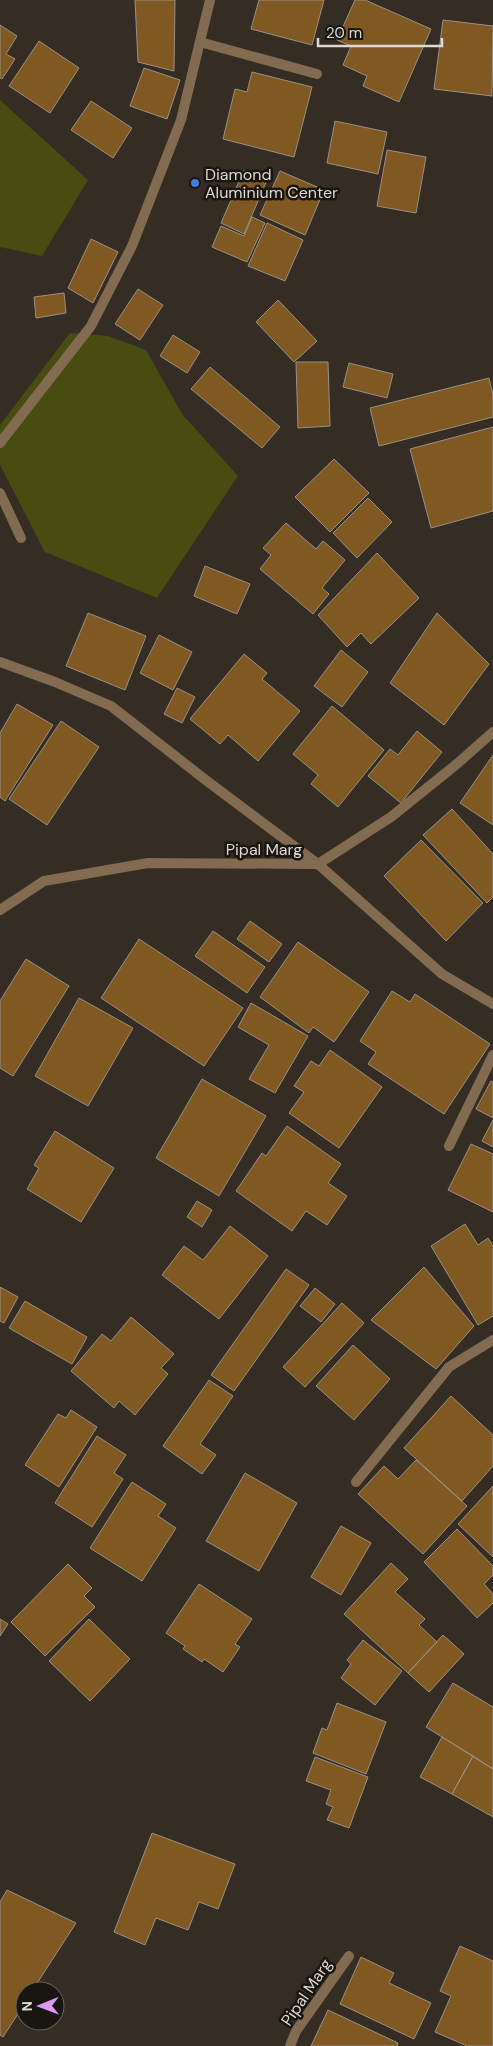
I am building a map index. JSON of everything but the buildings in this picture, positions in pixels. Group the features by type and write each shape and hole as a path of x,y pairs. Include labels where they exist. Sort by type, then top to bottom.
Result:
{"street":[{"path":"0,443 91,326 132,246 181,120 210,0"},
{"path":"200,42 317,74"},
{"path":"0,493 21,538"},
{"path":"0,662 56,682 111,706 206,781 318,864 442,974 493,1004"},
{"name":"Pipal Marg","path":"0,910 44,880 148,863 318,864 391,817 493,732"},
{"path":"448,1146 493,1055"},
{"path":"356,1482 449,1367 493,1340"},
{"name":"Pipal Marg","path":"290,2046 296,2031 349,1956"}],"green space":[{"path":"0,100 88,180 42,256 0,247"},
{"path":"70,333 108,336 146,350 182,414 238,476 157,598 45,552 0,465 0,425"}],"place":[{"name":"Diamond Aluminium Center","path":"195,183"}]}
